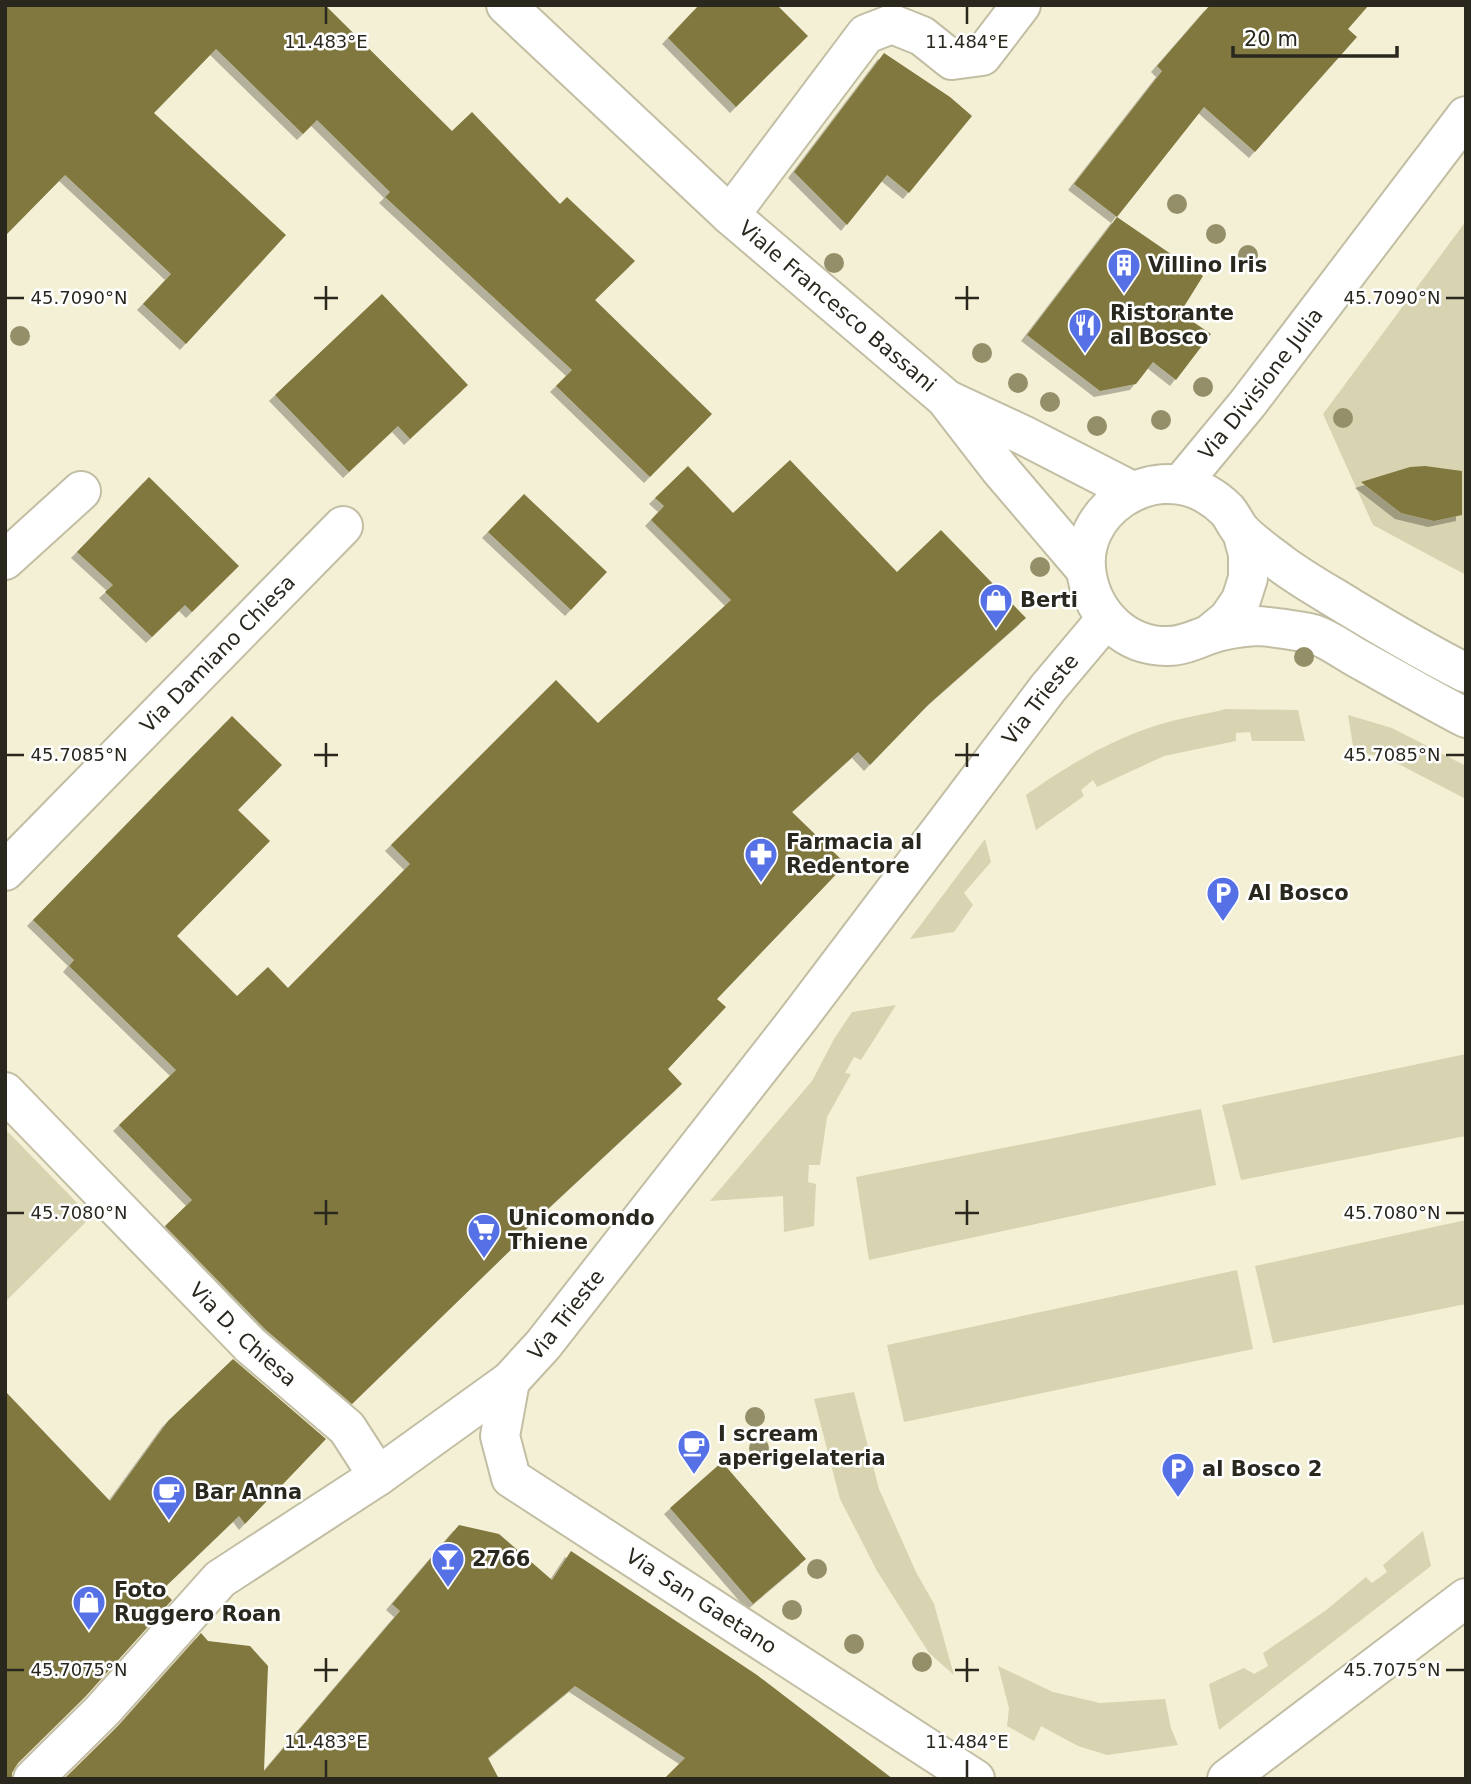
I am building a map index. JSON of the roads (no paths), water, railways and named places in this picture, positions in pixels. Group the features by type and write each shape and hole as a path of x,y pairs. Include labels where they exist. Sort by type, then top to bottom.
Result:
{"street":[{"name":"Viale Francesco Bassani","path":"506,5 730,215 944,398 999,468 1086,570"},
{"name":"Viale Francesco Bassani","path":"730,215 866,34 892,24 922,36 952,60 982,56 1021,5"},
{"name":"Via Divisione Julia","path":"1181,484 1248,403 1466,116"},
{"name":"Viale Francesco Bassani","path":"944,398 1132,491"},
{"name":"Viale Francesco Bassani","path":"1466,673 1423,652 1282,564 1242,532 1227,510 1206,494 1181,484 1148,485 1132,491 1112,505 1096,524 1087,547 1086,570 1089,588 1106,619 1124,634 1144,643 1167,646 1190,643 1210,634 1257,626 1315,634 1466,718"},
{"path":"5,560 81,491"},
{"name":"Via Damiano Chiesa","path":"5,871 343,526"},
{"name":"Viale Francesco Bassani","path":"1210,634 1228,619 1241,600 1248,578 1248,554 1242,532"},
{"name":"Via Trieste","path":"33,1779 102,1711 220,1579 378,1476 510,1381 543,1345 798,1019 1048,688 1106,619"},
{"name":"Via D. Chiesa","path":"5,1092 250,1345 347,1427 378,1476"},
{"name":"Via San Gaetano","path":"510,1381 500,1436 511,1478 975,1779"},
{"path":"1227,1779 1466,1598"}],"place":[{"name":"Villino Iris","path":"1124,295"},
{"name":"Ristorante al Bosco","path":"1085,355"},
{"name":"Berti","path":"996,630"},
{"name":"Farmacia al Redentore","path":"761,884"},
{"name":"Al Bosco","path":"1223,923"},
{"name":"Unicomondo Thiene","path":"484,1260"},
{"name":"I scream aperigelateria","path":"694,1476"},
{"name":"al Bosco 2","path":"1178,1499"},
{"name":"Bar Anna","path":"169,1522"},
{"name":"2766","path":"448,1589"},
{"name":"Foto Ruggero Roan","path":"89,1632"}]}
